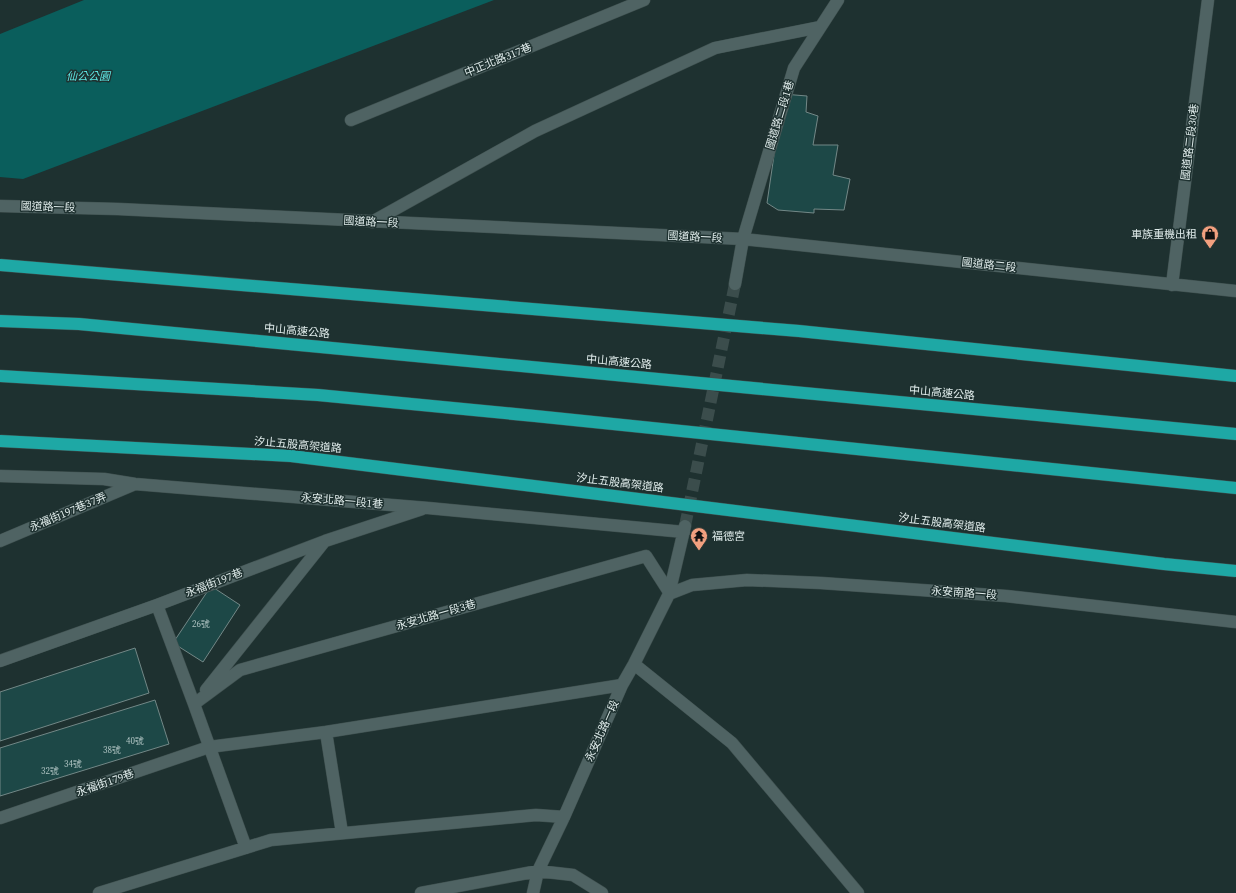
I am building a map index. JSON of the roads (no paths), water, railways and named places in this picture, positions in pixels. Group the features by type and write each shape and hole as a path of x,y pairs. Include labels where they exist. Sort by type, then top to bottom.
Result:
{"highway":[{"path":"0,265 800,331 1236,376"},
{"name":"中山高速公路","path":"0,322 87,324 1236,434"},
{"path":"0,376 349,398 1236,488"},
{"name":"汐止五股高架道路","path":"0,441 291,456 1164,564 1236,571"}],"street":[{"name":"中正北路317巷","path":"352,120 644,0"},
{"name":"國道路二段1巷","path":"735,284 742,239 794,68 838,0"},
{"name":"國道路二段30巷","path":"1172,285 1208,0"},
{"path":"372,222 535,131 715,48 820,27"},
{"name":"國道路一段","path":"0,206 118,209 742,239"},
{"name":"國道路二段","path":"742,239 1236,291"},
{"name":"永安北路一段1巷","path":"0,476 104,478 135,484 684,529"},
{"name":"永福街197巷37弄","path":"0,541 135,484"},
{"name":"永福街197巷","path":"0,661 157,605 325,541 428,508"},
{"name":"永安北路一段","path":"533,893 538,871 564,817 622,685 669,593 684,529"},
{"path":"194,704 325,541"},
{"name":"永安北路一段3巷","path":"194,704 240,670 646,556 669,593"},
{"name":"永安南路一段","path":"669,593 692,585 746,580 821,583 1006,596 1236,622"},
{"path":"157,605 246,848"},
{"path":"634,664 732,743 858,893"},
{"name":"永福街179巷","path":"0,818 209,747 326,732 622,685"},
{"path":"326,732 342,833"},
{"path":"99,893 271,840 536,815 564,817"},
{"path":"421,893 538,871 573,875 602,893"}],"tunnel":[{"path":"685,526 735,284"}],"place":[{"name":"車族重機出租","path":"1210,249"},
{"name":"福德宮","path":"699,551"}],"park label":[{"name":"仙公公園","path":"88,76"}]}
